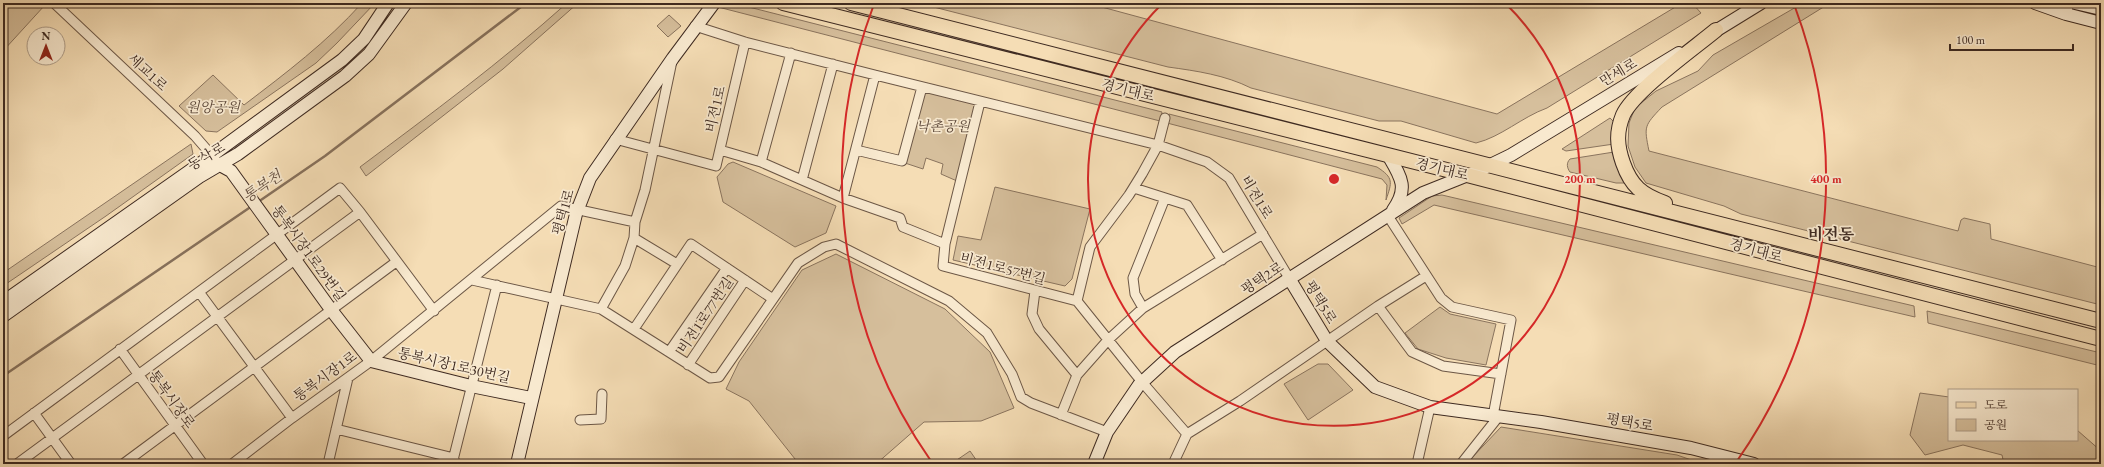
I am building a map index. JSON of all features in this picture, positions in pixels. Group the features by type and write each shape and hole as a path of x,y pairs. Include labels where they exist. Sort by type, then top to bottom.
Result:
{"main road":[{"name":"경기대로","path":"783,3 1467,175 2101,339"},
{"name":"경기대로","path":"851,3 2101,321"},
{"path":"1716,30 1658,77 1635,99 1624,114 1618,134 1618,150 1634,186 1648,197 1705,216 1716,224"}],"street":[{"name":"세교1로","path":"54,3 214,154"},
{"name":"세교1로","path":"62,3 214,154"},
{"name":"동삭로","path":"3,302 214,154 342,60 364,39 388,3"},
{"name":"동삭로","path":"3,316 199,177 226,167 345,76 369,54 406,3"},
{"name":"평택1로","path":"516,464 578,209 590,178 615,139 672,58 714,3"},
{"name":"만세로","path":"1490,166 1512,155 1761,3"},
{"path":"2035,3 2067,9 2101,23"},
{"path":"2075,3 2101,9"},
{"path":"695,26 745,42"},
{"name":"비전1로","path":"654,150 716,166 745,42 980,102 1158,145 1207,162 1229,178 1289,278"},
{"path":"762,162 791,54"},
{"path":"601,308 625,266 634,238 635,222 645,190 672,58"},
{"path":"802,180 833,64"},
{"path":"842,198 876,75"},
{"path":"856,150 902,161 922,87"},
{"path":"945,244 980,102"},
{"path":"1165,118 1158,145 1134,188 1090,247 1077,301 1142,382 1187,434"},
{"path":"615,139 654,150"},
{"name":"비전1로57번길","path":"720,150 762,162 842,198 900,218 902,227 945,244 943,266 1035,292 1077,301"},
{"path":"214,154 226,167"},
{"path":"1388,156 1398,171 1403,186 1401,199 1389,216 1441,298 1452,307 1512,320 1501,374 1496,416 1461,464"},
{"name":"평택2로","path":"1094,464 1107,432 1142,382 1175,352 1289,278 1389,216 1422,193 1490,166"},
{"name":"통복시장1로29번길","path":"226,167 332,311 371,361"},
{"path":"3,436 199,292 274,231 340,188 360,212 434,311"},
{"path":"1134,188 1187,205 1222,260"},
{"path":"1143,308 1135,294 1133,278 1165,198"},
{"name":"통복시장1로","path":"232,464 292,418 371,361 472,280 560,206 635,222"},
{"path":"17,464 360,212"},
{"path":"1061,415 1077,375 1108,340 1143,308 1263,234"},
{"path":"634,238 677,264"},
{"name":"비전1로77번길","path":"634,329 691,244 727,268 669,352 688,365 710,378 719,376 773,299"},
{"path":"727,268 773,299 798,262 824,247 836,244 949,301 987,333 1012,374 1021,397 1031,403 1107,432"},
{"path":"123,464 332,311 396,262"},
{"name":"평택5로","path":"1327,341 1378,306 1426,276"},
{"name":"평택5로","path":"1289,278 1327,341 1375,387 1430,407 1496,416 1691,448 1754,464"},
{"path":"472,280 601,308 669,352"},
{"name":"비전1로77번길","path":"688,365 745,280"},
{"path":"336,429 453,461 496,285"},
{"path":"199,292 292,418"},
{"path":"1035,292 1032,314 1039,329 1077,375"},
{"path":"1378,306 1412,352 1443,366 1501,374"},
{"path":"1172,464 1187,434 1240,401 1327,341"},
{"name":"통복시장로","path":"120,350 203,464"},
{"name":"통복시장1로30번길","path":"371,361 471,386 531,398"},
{"path":"328,464 348,378"},
{"path":"580,420 601,419 602,394"},
{"path":"1417,464 1430,407"},
{"path":"34,413 71,464"}],"green space":[{"path":"3,3 43,3 45,5 3,51"},
{"name":"원앙공원","path":"362,3 375,3 316,63 217,132 206,131 179,106 213,75 244,105 291,69 320,44"},
{"path":"567,3 578,3 503,69 366,176 360,167 491,67"},
{"path":"723,3 733,3 1162,112 1160,121 718,7"},
{"path":"918,3 1087,3 1497,114 1682,3 1692,3 1701,13 1547,108 1529,116 1503,132 1476,143 1401,121 1379,121 1251,88 1221,77 1168,67"},
{"path":"1803,3 1830,3 1662,107 1652,118 1647,127 1646,136 1649,151 1958,231 1961,220 1964,218 1990,224 1991,239 2101,268 2101,305 1741,214 1724,206 1646,183 1635,167 1628,146 1629,123 1635,108 1656,91 1698,71 1713,55"},
{"path":"669,15 681,26 668,37 657,26"},
{"name":"낙촌공원","path":"928,91 975,104 957,181 941,174 943,164 926,158 923,169 905,163 922,94"},
{"path":"1169,114 1377,167 1386,174 1390,181 1390,189 1386,200 1387,185 1382,179 1167,123"},
{"path":"1610,118 1614,122 1614,144 1566,151 1562,149"},
{"path":"191,144 193,154 106,216 3,286 3,273"},
{"path":"1614,152 1625,178 1624,183 1616,183 1570,172 1567,166 1570,159"},
{"path":"733,162 836,206 826,233 795,247 723,202 717,177 728,164"},
{"path":"995,187 1090,209 1072,279 1065,286 953,260 958,236 981,240"},
{"path":"1442,195 1914,306 1915,317 1434,205 1402,224 1399,218 1432,196"},
{"path":"836,254 945,309 990,352 1014,408 981,421 924,422 876,464 799,464 749,401 726,389 739,362 802,270"},
{"path":"1440,307 1450,314 1496,324 1486,365 1446,358 1418,349 1405,333"},
{"path":"1927,311 2101,353 2101,366 1928,323"},
{"path":"1318,364 1328,364 1353,390 1308,420 1284,384"},
{"path":"1920,393 1948,397 1948,441 2078,441 2078,431 2101,451 2101,464 2004,464 2002,455 1963,445 1925,455 1910,435"},
{"path":"1501,427 1677,455 1703,464 1466,464"},
{"path":"970,451 979,464 951,464"}],"waterway":[{"name":"통복천","path":"258,202 325,156 526,3"},
{"name":"통복천","path":"3,376 252,206"}],"district":[{"name":"비전동","path":"1831,234"}]}
